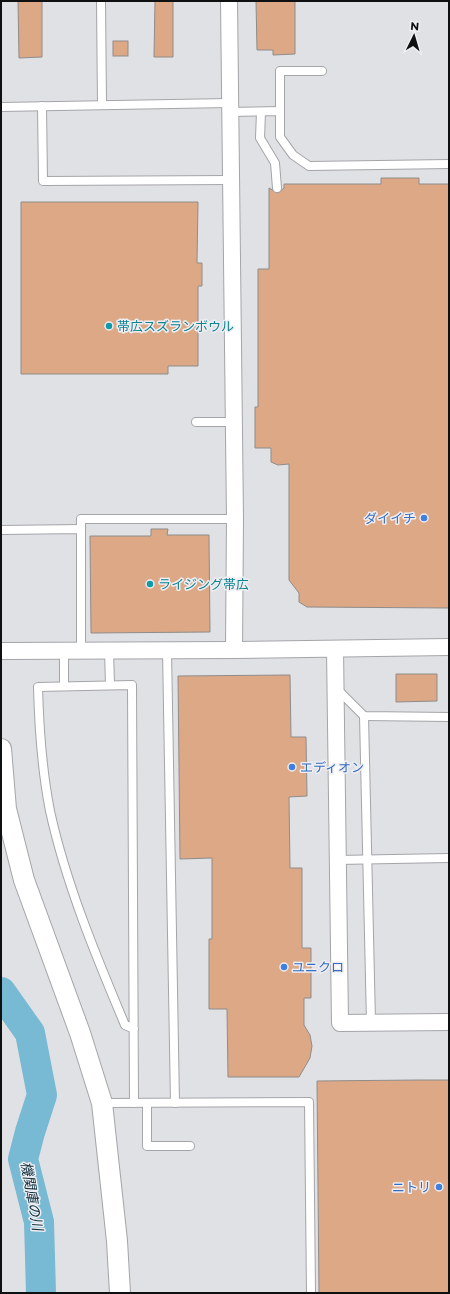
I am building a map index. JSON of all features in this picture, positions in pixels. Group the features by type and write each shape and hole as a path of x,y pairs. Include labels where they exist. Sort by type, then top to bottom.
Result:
{"street":[{"path":"228,1 235,520 234,650"},
{"path":"1,651 449,647"},
{"path":"335,649 340,1022 449,1022"},
{"path":"1,749 6,809 24,880 80,1033 102,1103 117,1241 120,1293"}],"lane":[{"path":"101,1 102,105"},
{"path":"322,71 280,71 280,137 293,155 309,166 449,164"},
{"path":"1,107 102,105 229,107 262,112 280,111"},
{"path":"42,106 43,181 230,180"},
{"path":"262,112 260,138 275,163 277,188"},
{"path":"196,422 234,422"},
{"path":"81,650 81,519 235,520"},
{"path":"1,530 81,529"},
{"path":"64,650 64,686"},
{"path":"109,650 110,685"},
{"path":"167,650 175,1103"},
{"path":"134,1029 125,1025 103,973 74,892 50,810 40,727 38,687 132,685 134,1029 134,1103"},
{"path":"335,687 364,716 371,1022"},
{"path":"364,716 449,717"},
{"path":"337,860 449,858"},
{"path":"102,1103 310,1102 311,1293"},
{"path":"148,1103 148,1146 190,1146"}],"building":[{"path":"18,1 42,1 42,57 19,58"},
{"path":"155,1 173,1 173,57 154,57"},
{"path":"256,1 295,1 295,54 273,55 273,50 257,50"},
{"path":"113,41 128,41 128,56 113,56"},
{"path":"381,178 419,178 419,184 449,184 449,608 307,607 299,602 299,593 289,580 289,464 278,465 271,462 271,448 255,448 255,407 258,407 258,269 269,269 269,188 278,193 284,188 284,184 381,184"},
{"name":"帯広スズランボウル","path":"21,202 198,202 197,263 202,263 202,286 198,286 198,366 168,366 168,374 21,374"},
{"name":"ライジング帯広","path":"151,529 168,529 167,535 209,535 210,632 91,633 90,536 151,536"},
{"path":"396,674 437,674 437,701 396,702"},
{"path":"290,675 291,737 306,737 307,796 289,797 290,868 302,868 302,948 311,948 311,998 304,998 304,1025 310,1035 312,1046 310,1058 299,1077 228,1077 227,1009 209,1009 209,939 212,939 212,858 180,859 178,676"},
{"path":"449,1080 449,1293 319,1293 317,1081"}],"waterway":[{"name":"機関庫の川","path":"1,992 30,1033 42,1095 23,1159 39,1222 41,1293"}],"place":[{"name":"帯広スズランボウル","path":"109,326"},
{"name":"ダイイチ","path":"424,518"},
{"name":"ライジング帯広","path":"150,584"},
{"name":"エディオン","path":"292,767"},
{"name":"ユニクロ","path":"284,967"},
{"name":"ニトリ","path":"439,1187"}]}
